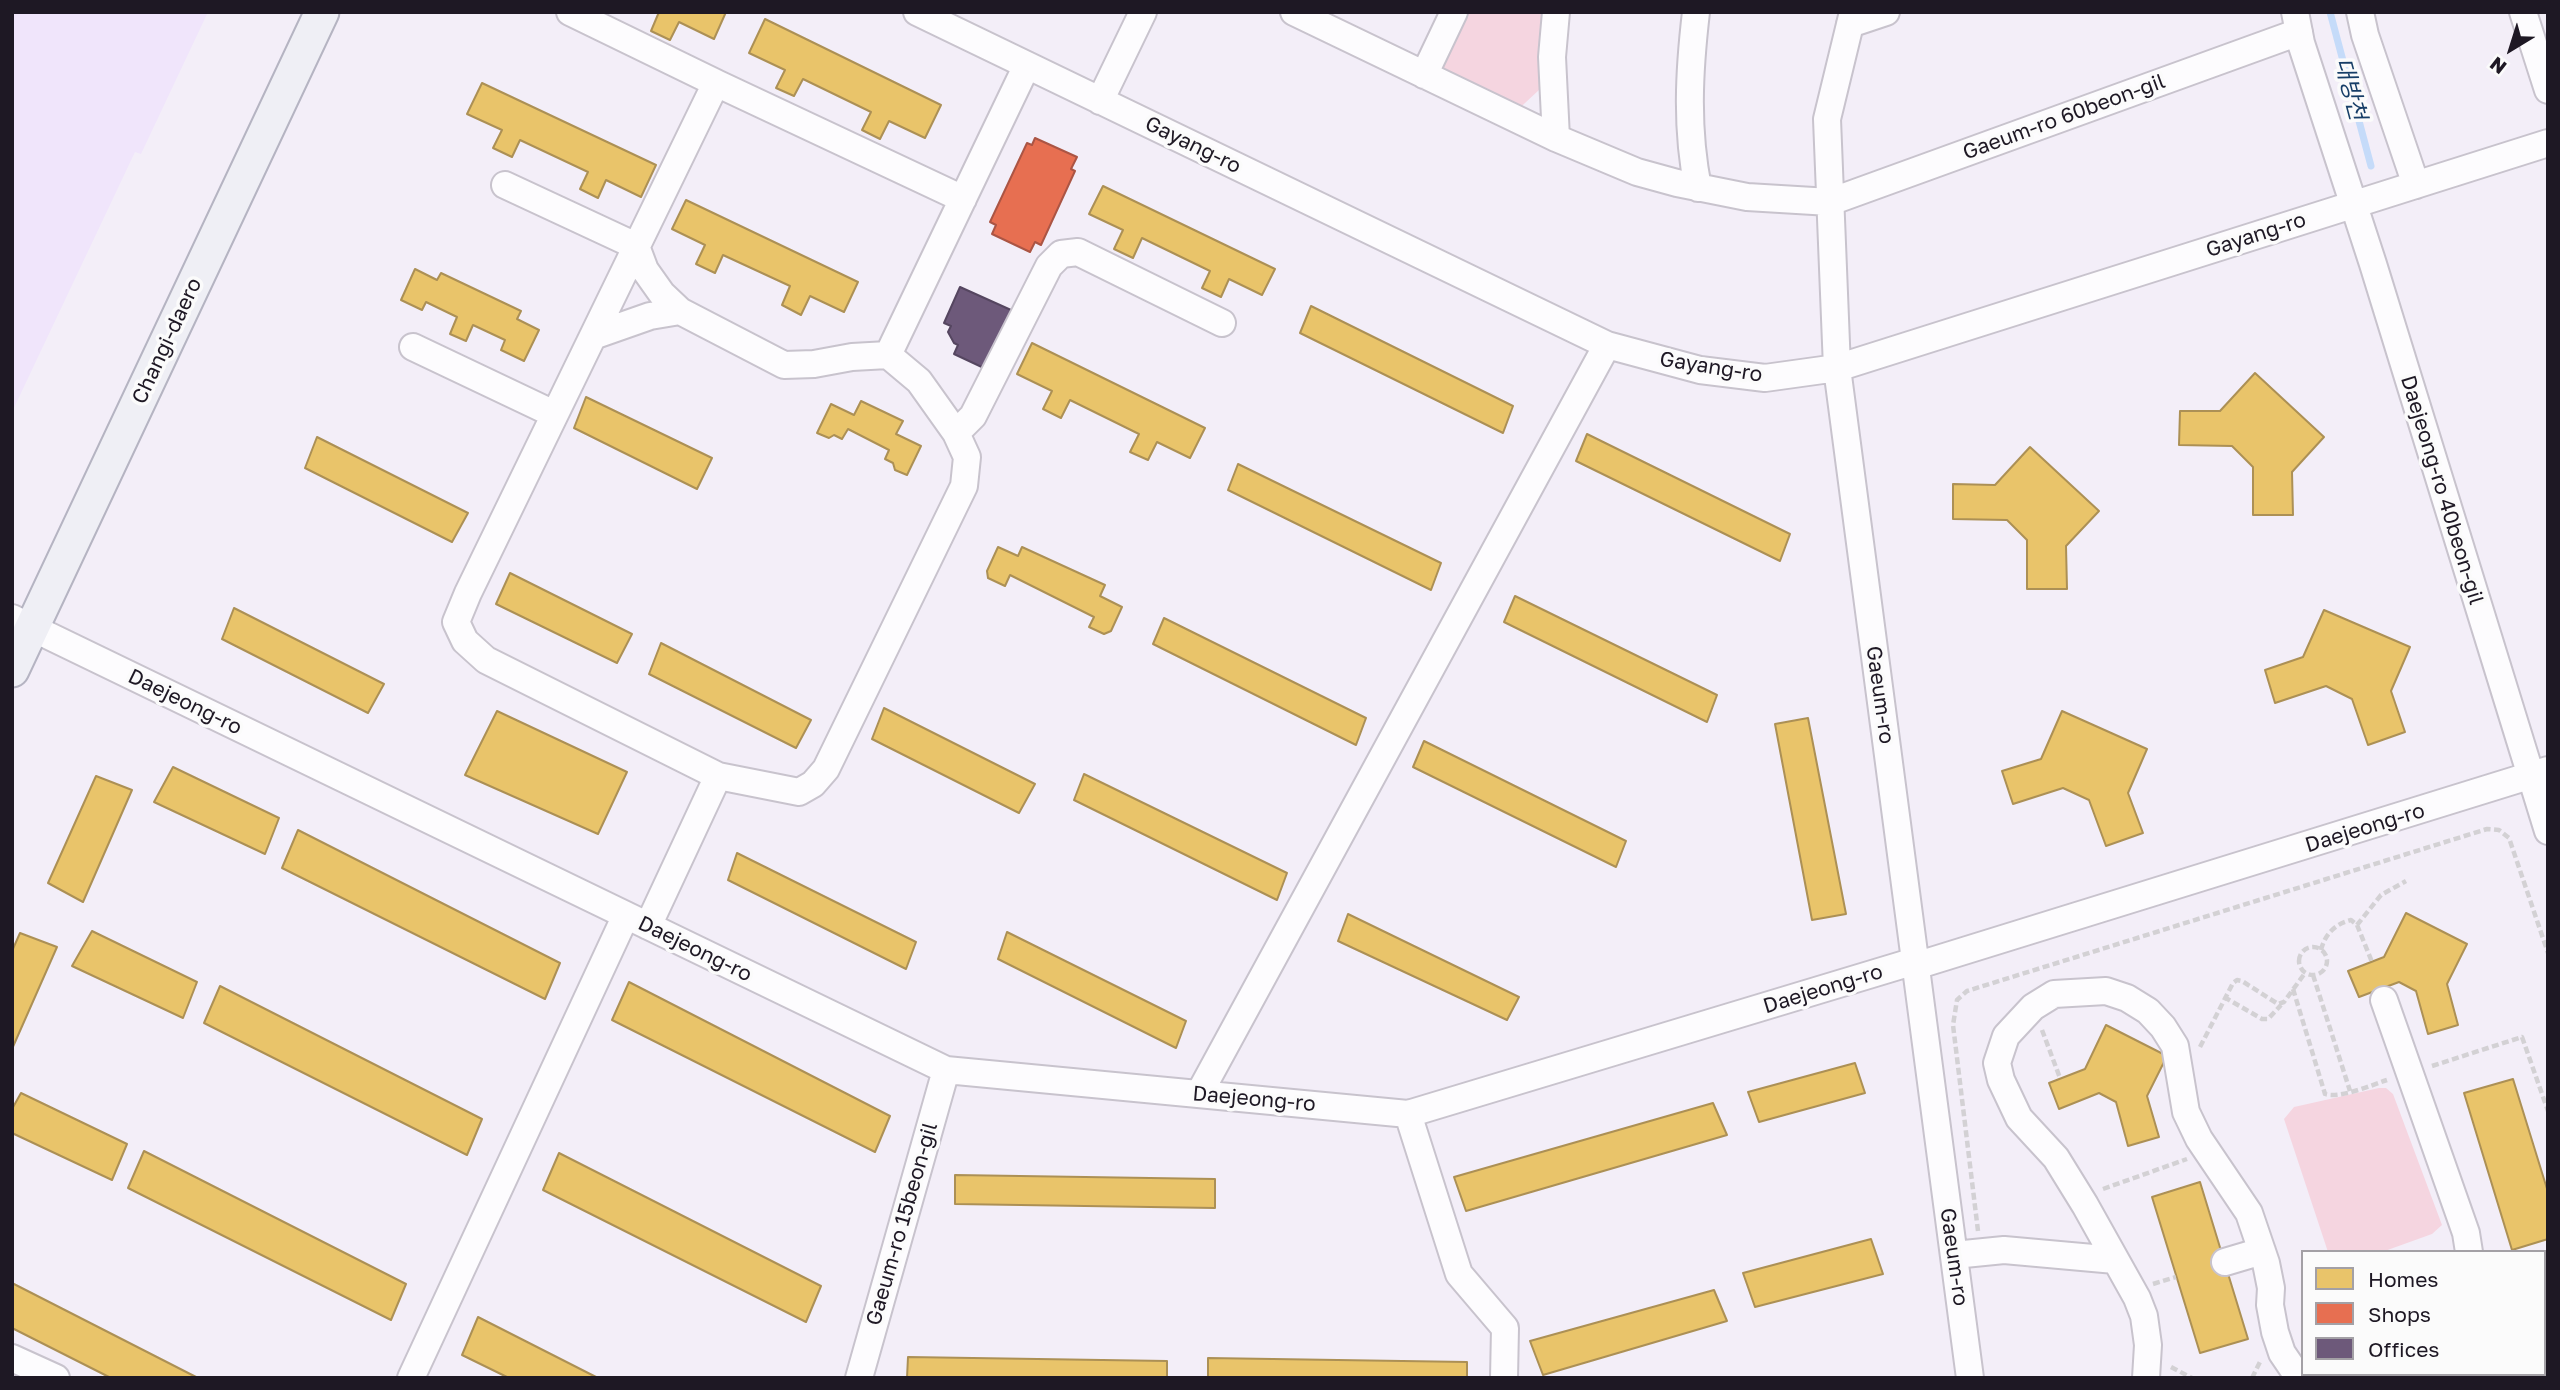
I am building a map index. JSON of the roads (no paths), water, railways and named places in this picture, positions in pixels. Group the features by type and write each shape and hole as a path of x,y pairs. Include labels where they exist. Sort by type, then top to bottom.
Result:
{"main road":[{"name":"Changi-daero","path":"12,670 22,623 322,12"}],"street":[{"path":"570,12 963,200"},
{"name":"Gayang-ro","path":"917,12 1607,345 1700,370 1765,378 1837,368 2548,143"},
{"path":"1100,100 1143,12"},
{"path":"1424,75 1454,12"},
{"path":"1556,12 1552,57 1556,138"},
{"path":"1696,12 1689,82 1689,125 1698,188"},
{"path":"1851,18 1886,12"},
{"path":"2360,12 2365,35 2416,185"},
{"path":"2523,12 2548,90"},
{"path":"1299,13 1556,138 1637,172 1747,197 1830,202"},
{"name":"Gaeum-ro","path":"1851,18 1827,119 1837,368 1970,1378"},
{"name":"Gaeum-ro 60beon-gil","path":"1830,202 2297,22"},
{"name":"Daejeong-ro 40beon-gil","path":"2297,22 2538,773 2548,831"},
{"path":"888,355 1027,65"},
{"path":"505,186 636,246 645,270 680,312 784,365 814,365 852,357 888,355 919,381 956,433 967,457 964,486 826,769 813,784 799,792 718,776 486,660 465,641 456,622 554,414 593,336 636,246 716,83"},
{"path":"956,433 973,416 1049,266 1061,254 1078,252 1222,323"},
{"path":"593,336 650,316 680,312"},
{"path":"1199,1094 1607,345"},
{"path":"413,347 554,414"},
{"name":"Daejeong-ro","path":"22,623 946,1070 1408,1114 1915,961 1925,963 2538,773"},
{"path":"411,1378 637,920 718,776"},
{"path":"2146,1378 2148,1345 2144,1316 2080,1197 2056,1158 2018,1118 2000,1080 1997,1063 2006,1036 2033,1007 2054,994 2106,991 2127,998 2148,1011 2163,1027 2175,1046 2186,1112 2208,1152 2249,1213 2271,1288 2270,1305 2275,1332 2282,1353 2299,1378"},
{"path":"2384,1000 2466,1233 2469,1250"},
{"name":"Gaeum-ro 15beon-gil","path":"859,1378 946,1070"},
{"path":"1408,1114 1459,1274 1505,1328 1504,1378"},
{"path":"1954,1255 2004,1250 2115,1261"},
{"path":"2225,1262 2262,1251"},
{"path":"12,1358 56,1378"},
{"path":"2411,1377 2427,1378"}],"waterway":[{"name":"대방천","path":"2330,12 2371,166"}]}
